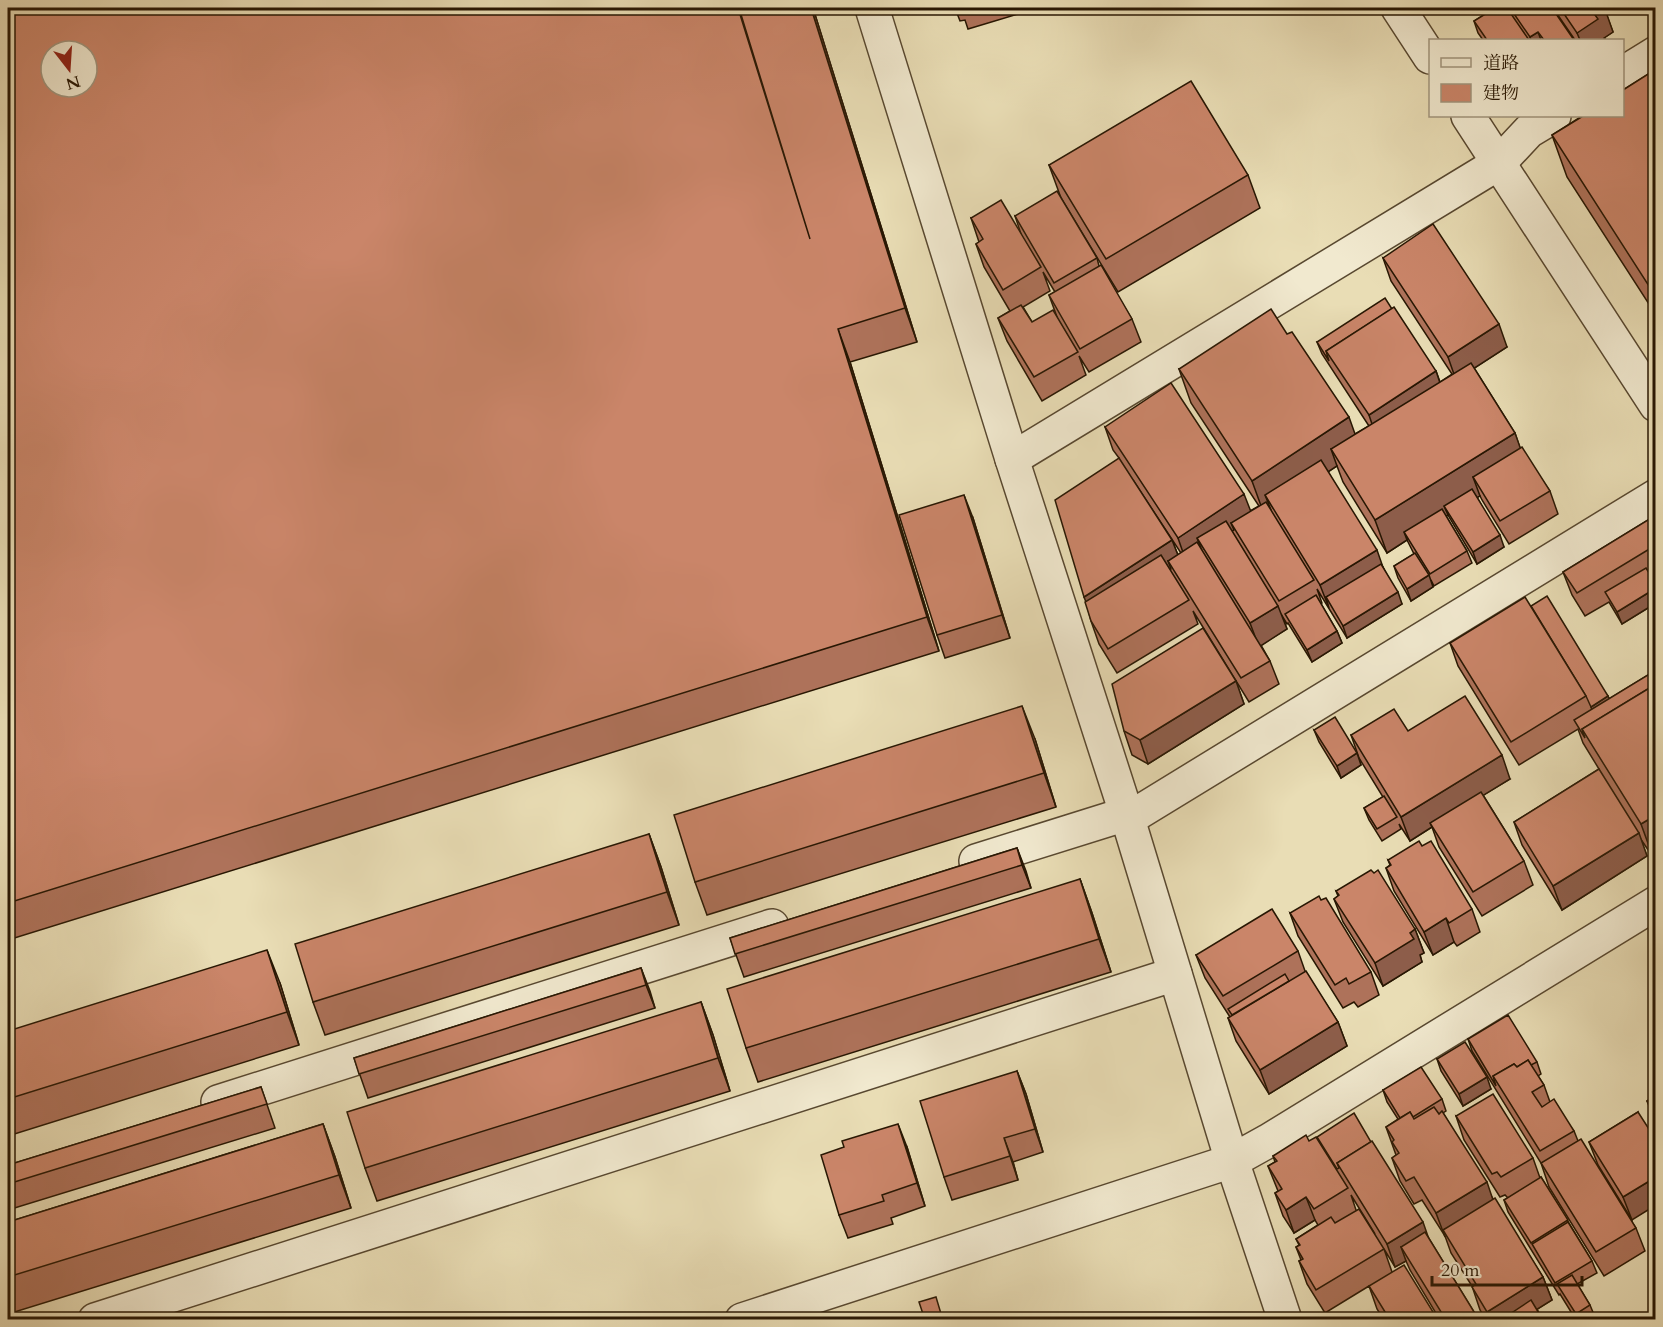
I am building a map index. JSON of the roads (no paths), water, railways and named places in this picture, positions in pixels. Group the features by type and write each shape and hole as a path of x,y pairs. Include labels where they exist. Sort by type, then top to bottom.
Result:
{"street":[{"path":"872,8 1012,459 1127,817 1232,1161 1285,1320"},
{"path":"1398,8 1429,54"},
{"path":"1624,73 1656,53"},
{"path":"1469,117 1656,405"},
{"path":"1012,459 1499,163 1529,131 1552,117"},
{"path":"943,872 1127,817 1656,496"},
{"path":"742,1320 1232,1161 1656,903"},
{"path":"190,1110 795,919"},
{"path":"95,1320 1175,974"}]}
